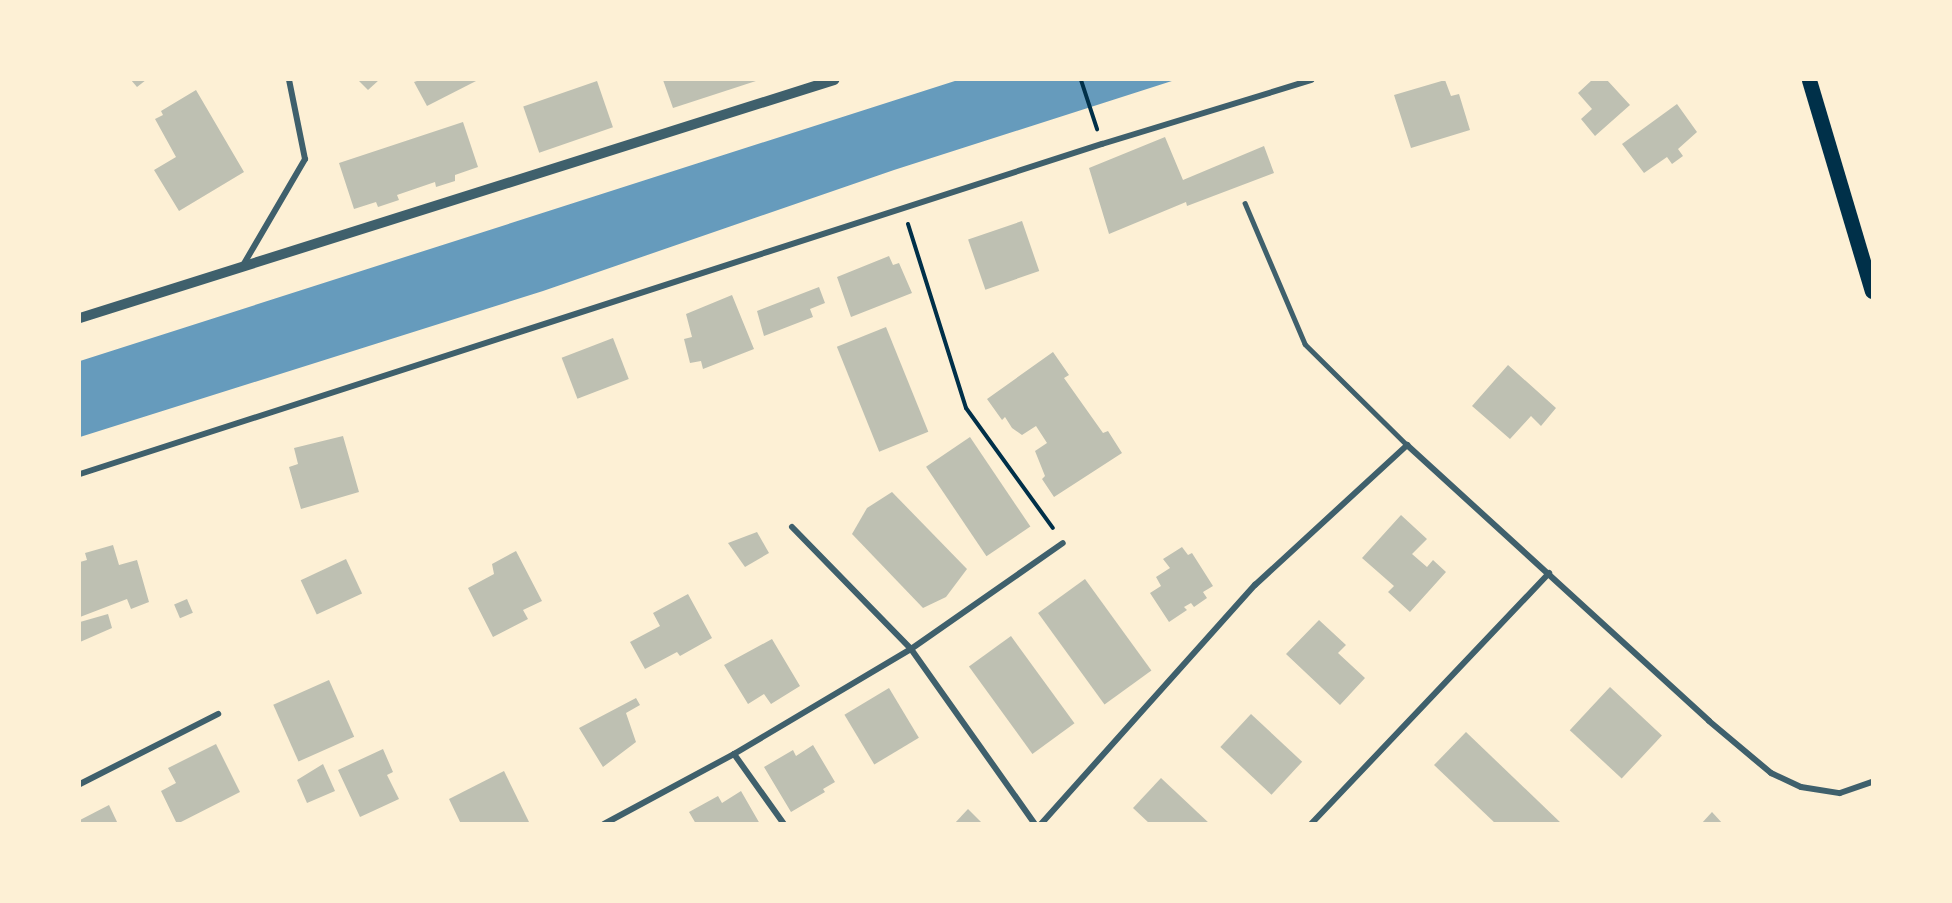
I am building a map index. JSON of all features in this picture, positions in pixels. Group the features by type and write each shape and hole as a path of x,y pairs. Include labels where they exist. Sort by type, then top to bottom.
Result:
{"main road":[{"path":"1809,80 1872,291"}],"street":[{"path":"241,267 305,159 289,80"},
{"path":"80,318 834,80"},
{"path":"80,474 1102,144 1311,80"},
{"path":"1041,824 1255,585 1407,445 1708,721 1771,772 1801,787 1840,793 1872,782"},
{"path":"792,527 911,649 1035,824"},
{"path":"604,824 734,754 911,649 1064,543"},
{"path":"1311,824 1549,573"},
{"path":"80,784 218,714"},
{"path":"734,754 784,824"}],"lane":[{"path":"1245,203 1305,344 1407,445"}],"path":[{"path":"1081,80 1102,144"},
{"path":"903,208 966,408 1064,543"}],"water":[{"path":"958,80 1175,80 894,170 543,291 80,437 80,361"}],"building":[{"path":"131,80 146,80 137,87"},
{"path":"358,80 379,80 368,90"},
{"path":"420,80 478,80 427,106 414,82"},
{"path":"663,80 759,80 673,108"},
{"path":"1445,80 1451,96 1459,94 1470,130 1411,148 1394,95"},
{"path":"1592,80 1607,80 1630,105 1595,136 1581,119 1592,109 1578,93"},
{"path":"597,81 613,127 539,153 523,106"},
{"path":"196,90 244,172 179,211 154,170 176,157 155,119 163,115 161,111"},
{"path":"1677,104 1697,132 1678,149 1683,156 1672,164 1667,157 1644,173 1622,144"},
{"path":"463,122 478,167 455,175 455,181 436,187 435,182 397,195 399,200 378,207 376,202 354,209 339,163"},
{"path":"1165,137 1183,180 1264,146 1274,173 1187,206 1186,202 1109,234 1089,168"},
{"path":"1022,221 1039,271 985,290 968,240"},
{"path":"889,256 893,265 899,263 912,293 851,317 837,277"},
{"path":"819,287 825,303 810,309 813,317 764,336 757,311"},
{"path":"732,295 754,349 703,369 701,361 690,363 684,339 692,337 686,314"},
{"path":"886,327 928,432 879,452 837,347"},
{"path":"613,338 629,379 577,399 562,358"},
{"path":"1053,352 1069,375 1064,378 1103,433 1108,431 1122,453 1054,497 1042,479 1045,476 1035,451 1047,443 1036,426 1022,435 1012,428 1005,417 1002,420 987,399"},
{"path":"1508,365 1556,408 1541,426 1531,416 1510,439 1472,406"},
{"path":"343,436 359,492 301,509 289,467 298,464 294,448"},
{"path":"970,437 1030,527 986,556 926,467"},
{"path":"892,492 967,569 946,597 923,608 852,534 867,508"},
{"path":"1401,515 1427,539 1412,554 1427,567 1433,560 1446,572 1410,612 1388,592 1394,586 1362,558"},
{"path":"757,532 769,553 745,567 728,543"},
{"path":"113,545 119,565 137,560 149,602 131,609 127,599 80,617 80,562 87,560 85,553"},
{"path":"1182,547 1188,555 1192,553 1213,586 1203,592 1207,598 1194,607 1191,603 1184,607 1187,610 1169,622 1150,593 1161,586 1156,577 1170,568 1163,559"},
{"path":"516,551 542,601 523,610 528,619 493,637 468,588 494,574 492,564"},
{"path":"346,559 362,593 317,615 301,580"},
{"path":"1085,579 1151,670 1104,705 1038,613"},
{"path":"688,594 712,638 680,656 677,652 645,669 630,642 660,626 653,613"},
{"path":"187,599 193,613 180,618 174,604"},
{"path":"108,614 112,628 80,642 80,622"},
{"path":"1319,620 1346,645 1338,653 1365,678 1340,705 1286,654"},
{"path":"1011,636 1074,723 1032,754 969,667"},
{"path":"772,639 800,686 771,704 764,694 748,704 724,665"},
{"path":"329,680 354,737 298,761 273,705"},
{"path":"1610,687 1662,735 1622,779 1570,730"},
{"path":"889,688 919,738 874,764 844,715"},
{"path":"636,698 640,705 626,713 636,742 603,767 579,728"},
{"path":"1251,714 1302,762 1272,795 1220,747"},
{"path":"1466,732 1562,824 1496,824 1434,765"},
{"path":"216,744 240,792 177,824 161,791 176,783 168,768"},
{"path":"813,745 835,782 823,789 825,792 791,812 764,767 793,750 796,756"},
{"path":"383,749 393,772 387,775 399,799 360,817 338,770"},
{"path":"323,764 335,791 307,803 297,780"},
{"path":"504,771 530,824 461,824 449,799"},
{"path":"1161,778 1210,824 1150,824 1133,808"},
{"path":"741,791 760,824 696,824 689,812 718,796 722,803"},
{"path":"109,805 118,824 80,824 80,820"},
{"path":"968,809 983,824 954,824"},
{"path":"1712,812 1723,824 1701,824"}]}
